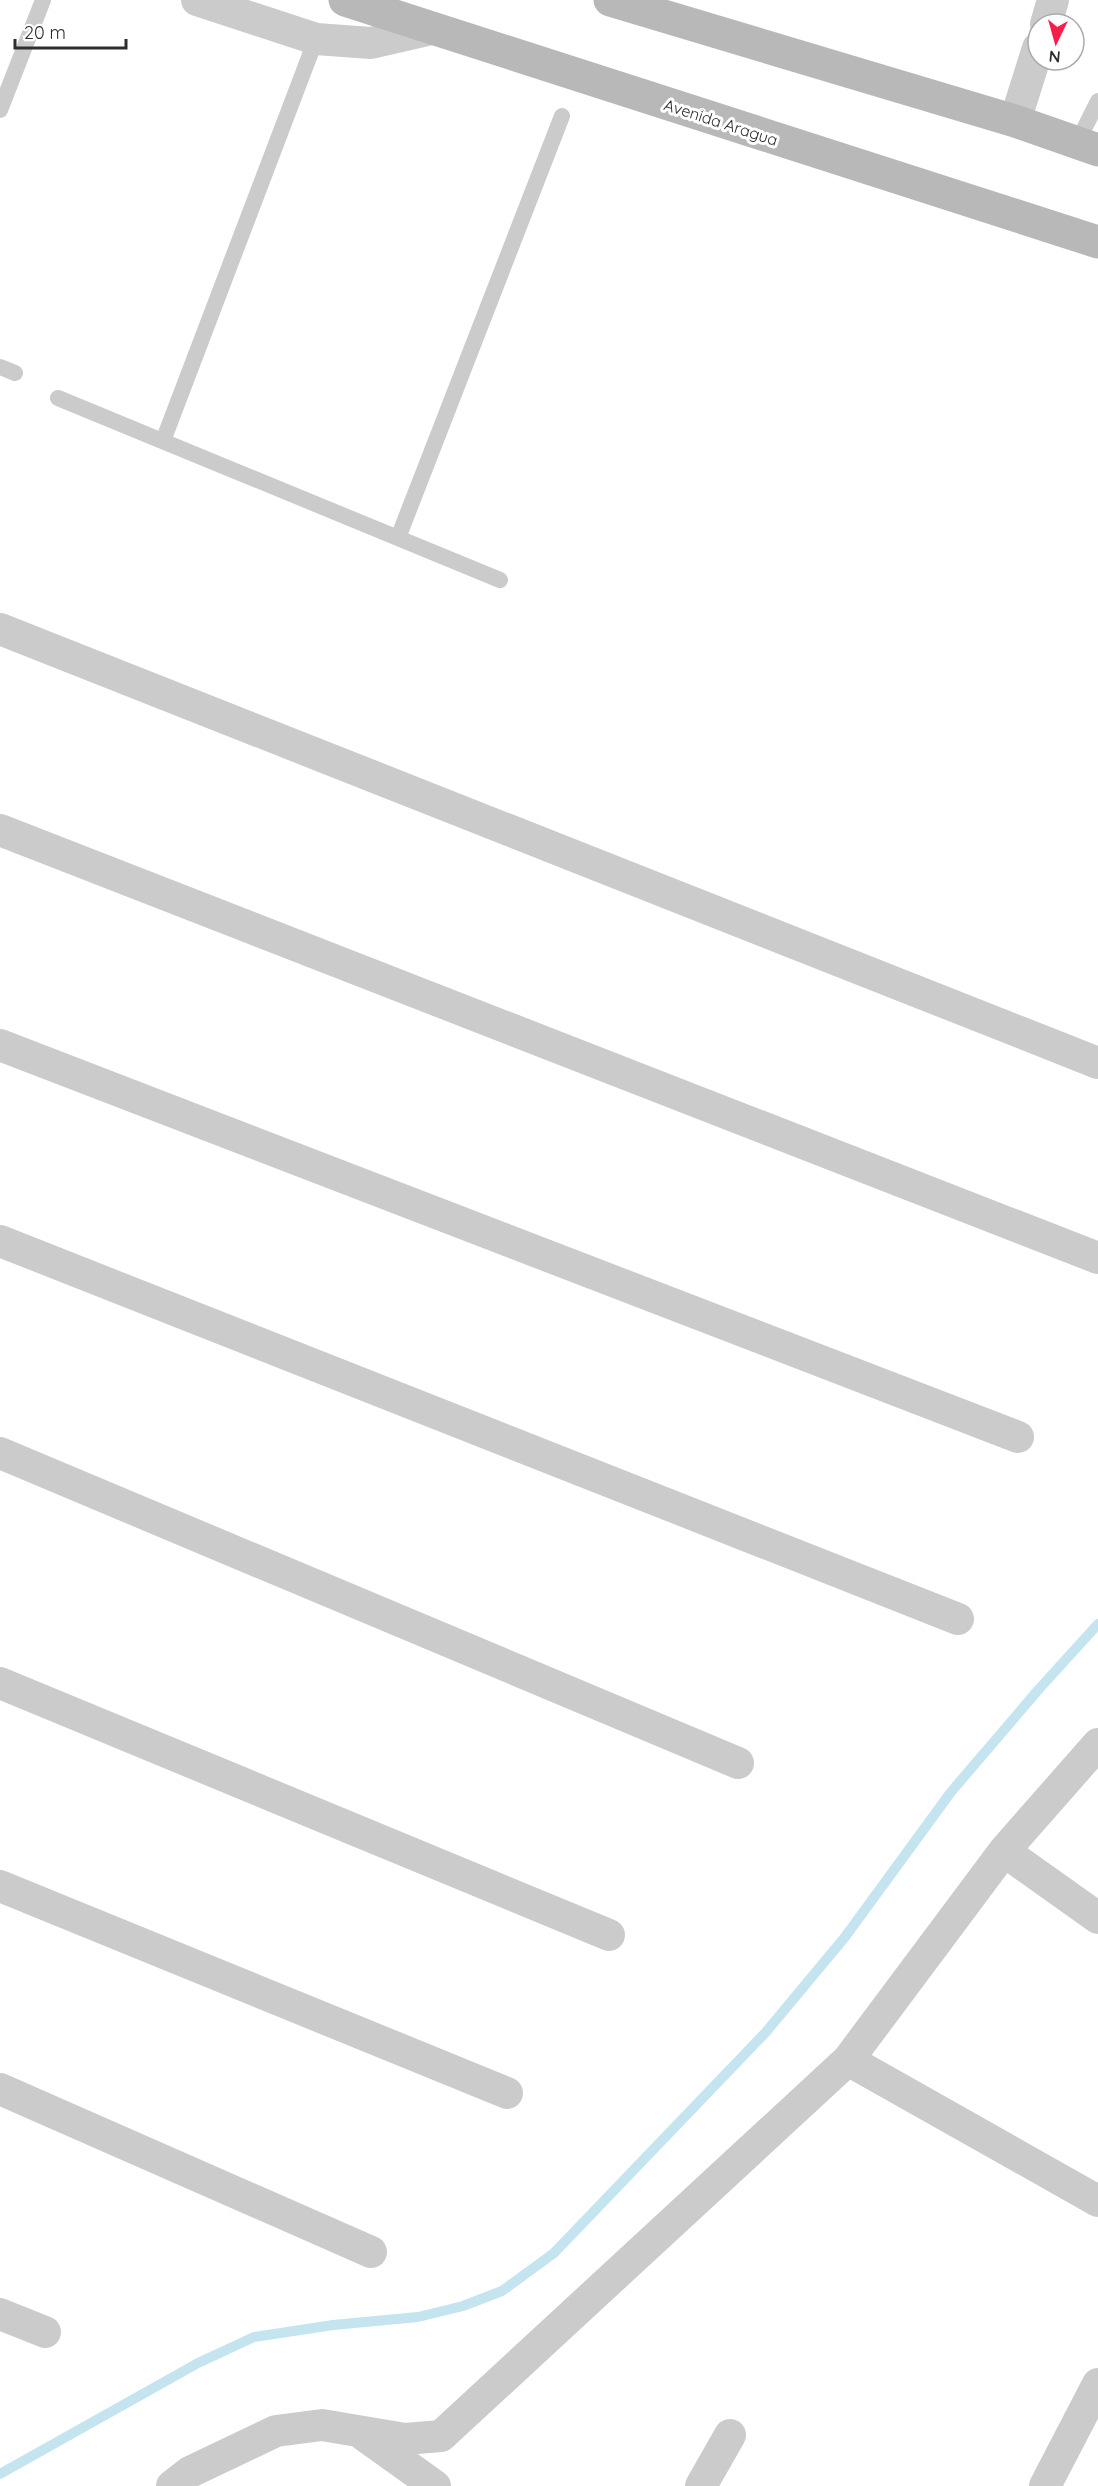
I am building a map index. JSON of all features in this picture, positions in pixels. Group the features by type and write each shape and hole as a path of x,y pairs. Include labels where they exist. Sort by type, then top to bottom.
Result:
{"street":[{"path":"197,0 316,39 371,43 432,29"},
{"name":"Avenida Aragua","path":"345,0 1098,242"},
{"path":"610,0 1015,120 1087,146"},
{"path":"1015,120 1030,72"},
{"path":"0,629 1098,1063"},
{"path":"0,830 1098,1258"},
{"path":"3,1056 1018,1437"},
{"path":"0,1241 958,1619"},
{"path":"0,1453 738,1763"},
{"path":"0,1683 609,1935"},
{"path":"172,2486 190,2472 276,2431 322,2425 405,2439 441,2436 848,2060 1004,1851 1098,1744"},
{"path":"1004,1851 1098,1918"},
{"path":"0,1886 507,2093"},
{"path":"848,2060 1098,2201"},
{"path":"0,2089 371,2252"},
{"path":"0,2314 45,2332"},
{"path":"1045,2486 1098,2384"},
{"path":"355,2429 435,2486"},
{"path":"701,2486 730,2435"}],"lane":[{"path":"0,110 3,93 44,0"},
{"path":"163,441 316,39"},
{"path":"1087,146 1098,101"},
{"path":"398,538 562,116"},
{"path":"58,398 500,580"}],"waterway":[{"path":"0,2474 198,2363 254,2337 333,2325 418,2317 463,2306 502,2291 554,2253 766,2032 845,1937 951,1792 1098,1624"}]}
